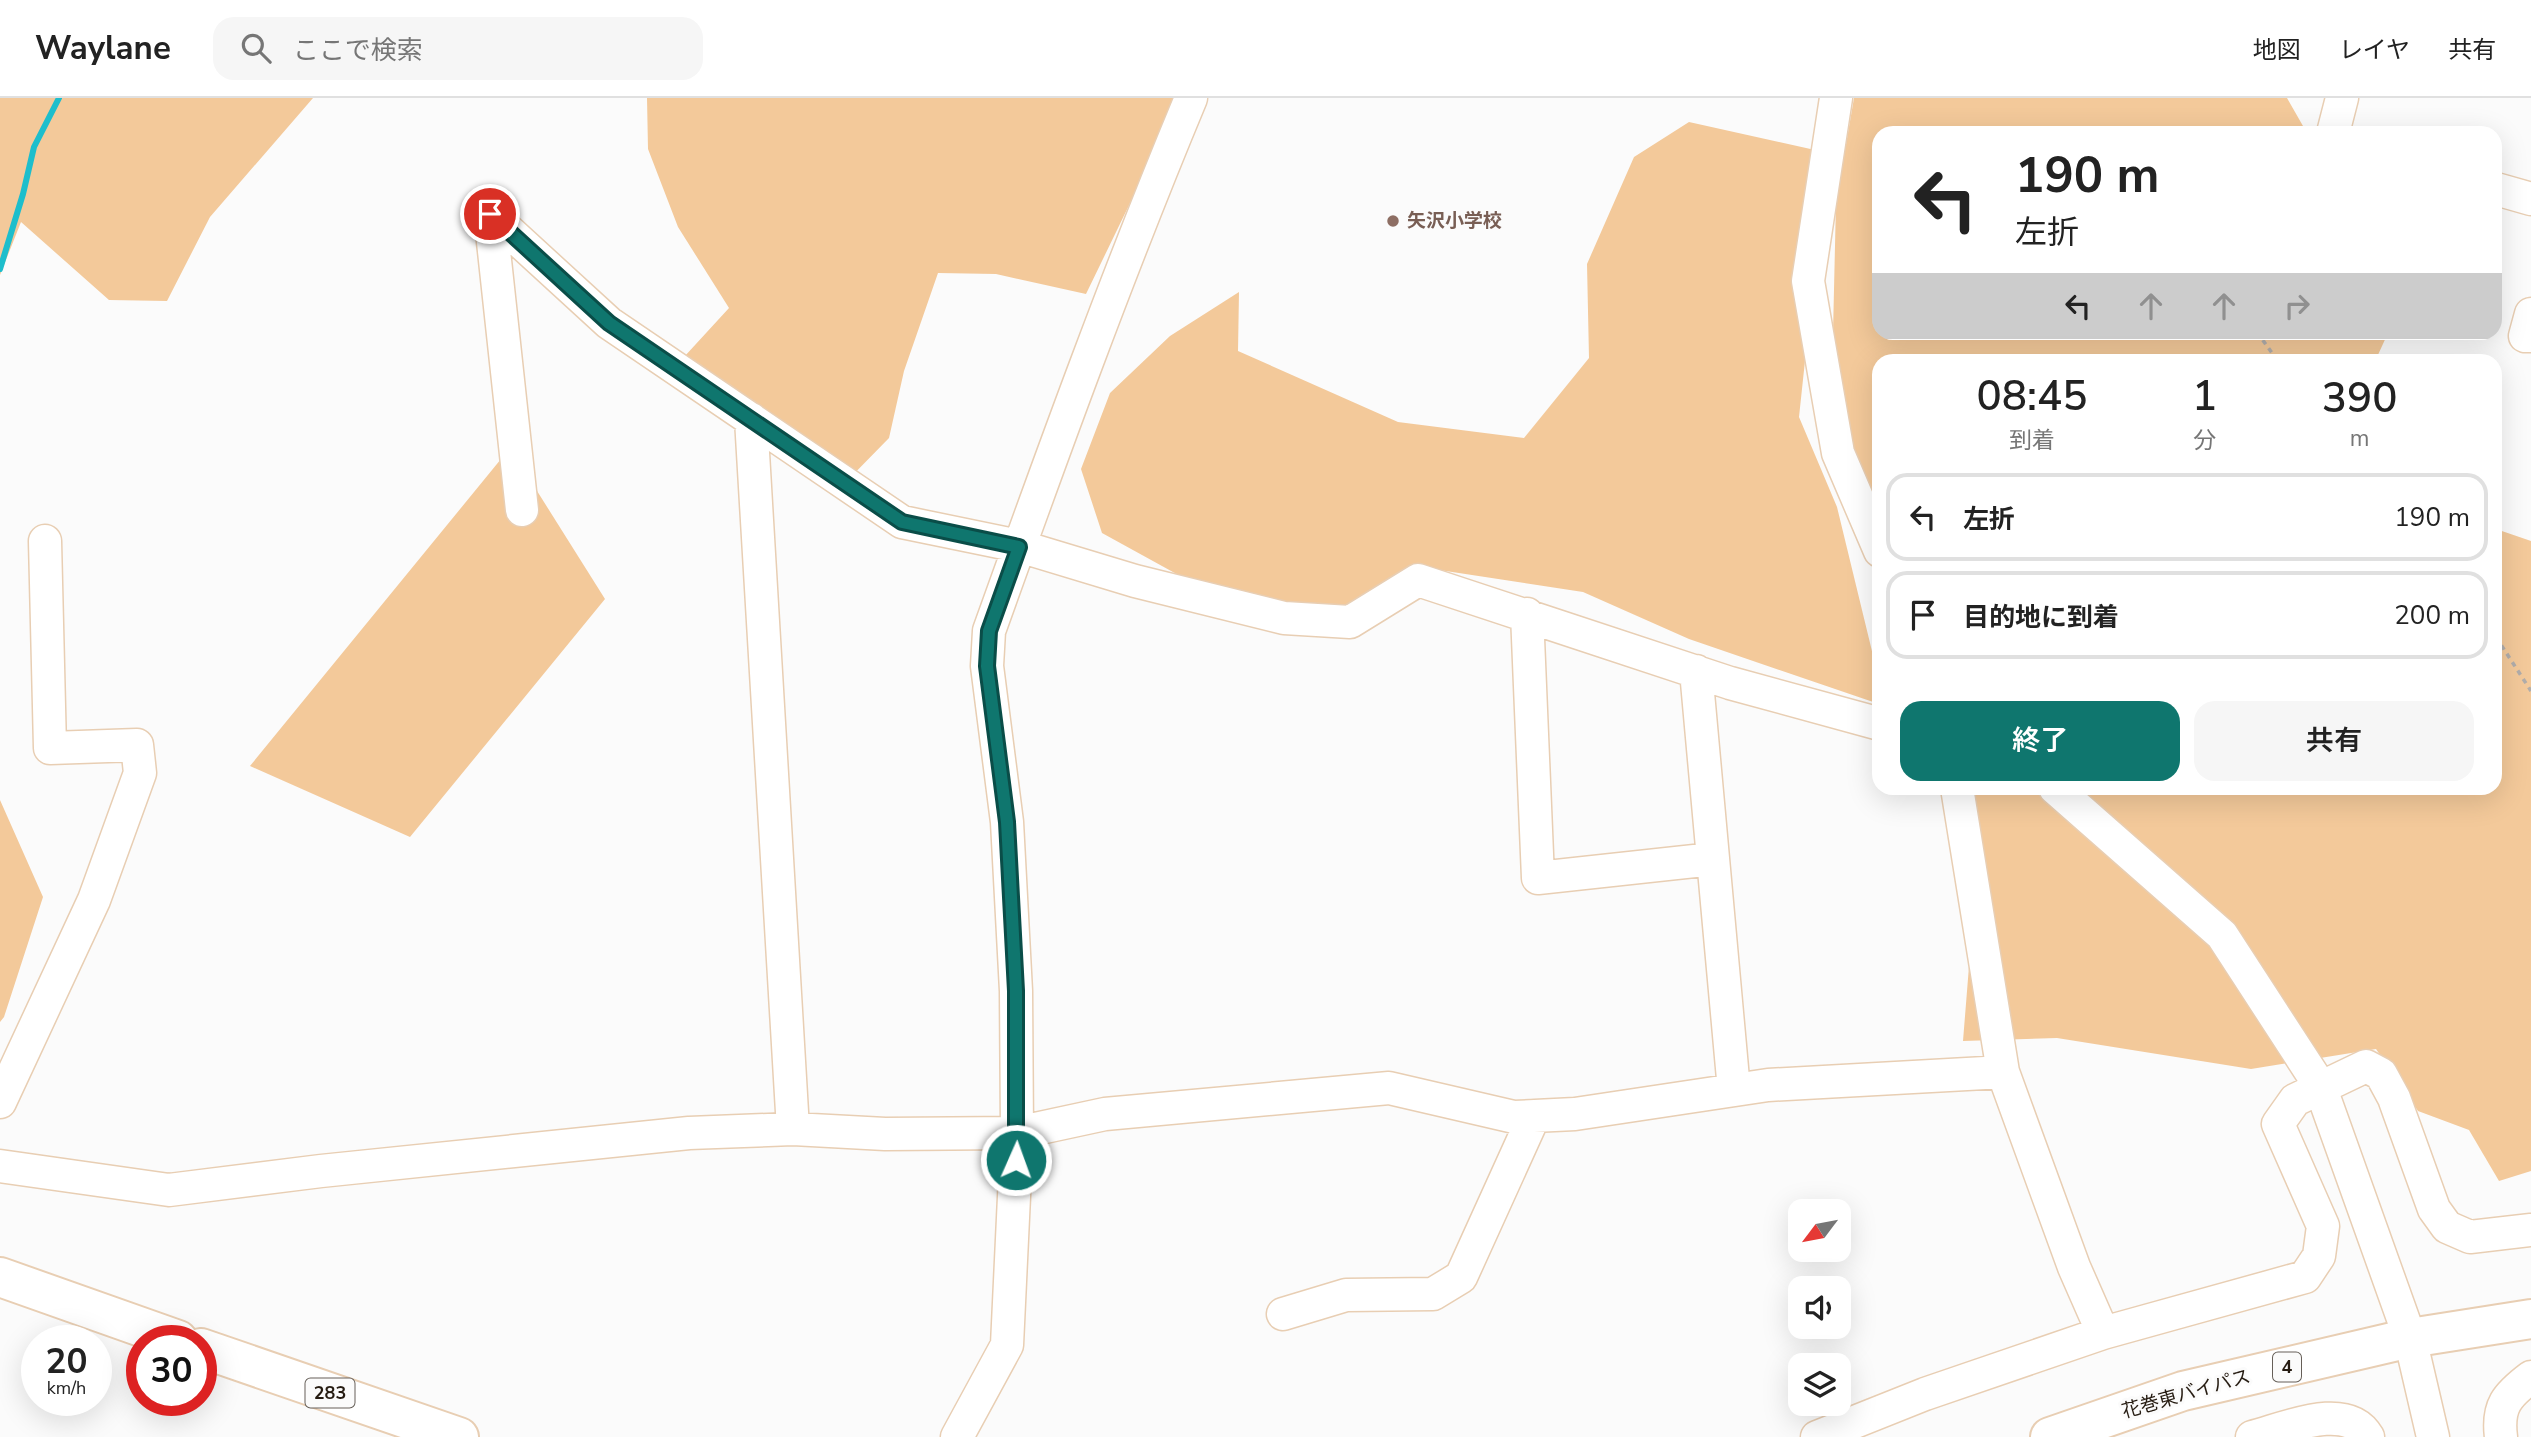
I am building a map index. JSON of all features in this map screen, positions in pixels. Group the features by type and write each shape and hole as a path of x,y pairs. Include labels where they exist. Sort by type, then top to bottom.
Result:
{"highway":[{"path":"0,1277 136,1325"},
{"name":"花巻東バイパス","path":"2050,1437 2183,1391 2410,1338 2531,1319"},
{"name":"283","path":"217,1354 459,1437"}],"street":[{"path":"957,1437 1007,1345 1017,1133 1016,991 1007,822 987,666 989,631 1139,223 1191,98"},
{"path":"1836,98 1808,281 1838,453 1872,532"},
{"path":"2335,126 2342,98"},
{"path":"2502,191 2531,199"},
{"path":"522,510 490,214 609,323 902,522 1019,547 1135,581 1284,618 1350,622 1418,580 1696,671 1872,722"},
{"path":"2531,314 2525,336 2531,336"},
{"path":"751,419 793,1129"},
{"path":"0,1102 94,900 139,773 137,745 50,748 46,541"},
{"path":"1527,614 1538,878 1713,859"},
{"path":"1696,671 1734,1090"},
{"path":"1958,795 2003,1072 2074,1267 2103,1333"},
{"path":"2063,795 2222,935 2320,1086 2410,1338 2432,1437"},
{"path":"1817,1437 1924,1394 2103,1333 2305,1277 2319,1256 2323,1226 2278,1124 2295,1100 2366,1066 2381,1074 2394,1098 2434,1209 2446,1227 2470,1237 2531,1230"},
{"path":"0,1166 169,1190 321,1171 689,1133 793,1129 885,1134 1017,1133 1105,1114 1389,1088 1514,1117 1575,1114 1768,1085 2003,1072"},
{"path":"1283,1314 1346,1294 1433,1294 1461,1277 1534,1116"},
{"path":"2501,1437 2498,1416 2514,1390 2531,1377"},
{"path":"2252,1437 2320,1419 2346,1418 2363,1428 2368,1437"}],"path":[{"path":"2502,646 2531,691"}],"shaded area":[{"path":"0,98 313,98 210,217 167,301 109,300 21,222 0,275"},
{"path":"647,98 1181,98 1086,294 996,274 938,273 904,371 889,438 842,486 684,357 729,308 678,227 648,149"},
{"path":"1854,98 2287,98 2303,126 1872,126 1872,340 2385,340 2378,354 1872,354 1872,524 1832,377 1836,202"},
{"path":"1689,122 1824,152 1799,417 1837,507 1872,651 1872,702 1689,639 1583,592 1413,566 1330,618 1280,631 1102,533 1081,469 1110,393 1170,336 1239,292 1238,351 1398,422 1524,438 1589,358 1587,264 1634,157"},
{"path":"510,448 605,599 410,837 250,766"},
{"path":"2502,531 2531,541 2531,1171 2499,1181 2469,1130 2418,1111 2376,1049 2251,1069 2057,1038 1963,1041 1976,879 1950,795 2502,795"},
{"path":"0,800 43,897 4,1017 0,1022"}],"waterway":[{"path":"0,269 34,147 59,98"}],"place":[{"name":"矢沢小学校","path":"1393,221"}],"route":[{"path":"490,214 609,323 902,522 1019,547 989,631 987,666 1007,822 1016,991 1016,1160"}]}
